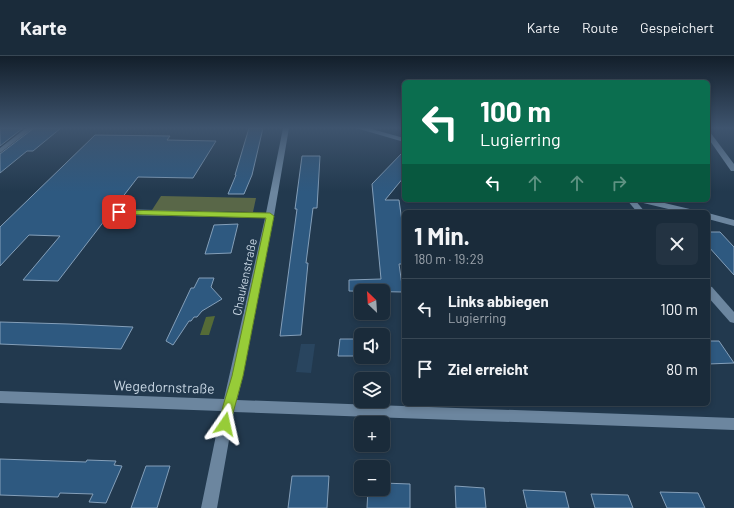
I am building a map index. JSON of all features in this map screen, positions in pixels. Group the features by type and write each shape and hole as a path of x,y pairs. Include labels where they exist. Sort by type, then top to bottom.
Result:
{"street":[{"name":"Chaukenstraße","path":"209,508 228,406 237,376 282,149"},
{"path":"720,149 734,169"},
{"path":"633,202 639,210"},
{"path":"650,202 683,210"},
{"path":"119,212 270,216"},
{"path":"710,217 734,223"},
{"path":"710,292 734,319"},
{"name":"Wegedornstraße","path":"0,397 734,424"}],"shaded area":[{"path":"161,196 256,198 253,212 152,210"},
{"path":"215,316 209,335 200,335 206,317"},
{"path":"301,344 315,344 311,373 296,372"}],"building":[{"path":"6,149 35,149 33,151 27,151 0,173 0,154"},
{"path":"80,149 211,149 193,178 138,177 58,281 23,280 60,236 29,235 0,266 0,227"},
{"path":"243,149 258,149 252,175 244,194 228,194"},
{"path":"402,153 402,179 385,200 399,200 402,222 402,264 399,264 402,292 390,292 390,284 354,284 354,291 349,291 349,280 381,279 372,184"},
{"path":"302,156 320,156 317,208 313,208 306,263 308,263 301,335 280,336 297,209 295,209"},
{"path":"238,224 231,253 205,254 214,225"},
{"path":"710,232 720,232 734,247 734,275 710,248"},
{"path":"199,278 214,278 211,287 222,299 189,321 173,345 166,341 191,288 194,288"},
{"path":"0,322 133,327 121,349 0,344"},
{"path":"340,339 354,339 354,356 338,356"},
{"path":"710,341 719,341 734,363 710,364"},
{"path":"0,459 86,462 87,460 116,461 114,465 122,466 106,503 89,502 93,494 60,493 58,497 0,495"},
{"path":"146,466 170,466 157,508 131,508"},
{"path":"292,476 329,476 327,508 288,508"},
{"path":"390,483 410,484 410,508 367,508 368,496 390,496"},
{"path":"455,486 484,488 486,508 456,508"},
{"path":"523,490 565,492 569,508 527,508"},
{"path":"660,492 698,493 705,508 667,508"},
{"path":"591,494 628,495 633,508 595,508"}],"route":[{"path":"119,212 270,216 237,376 228,406 225,424"}]}
